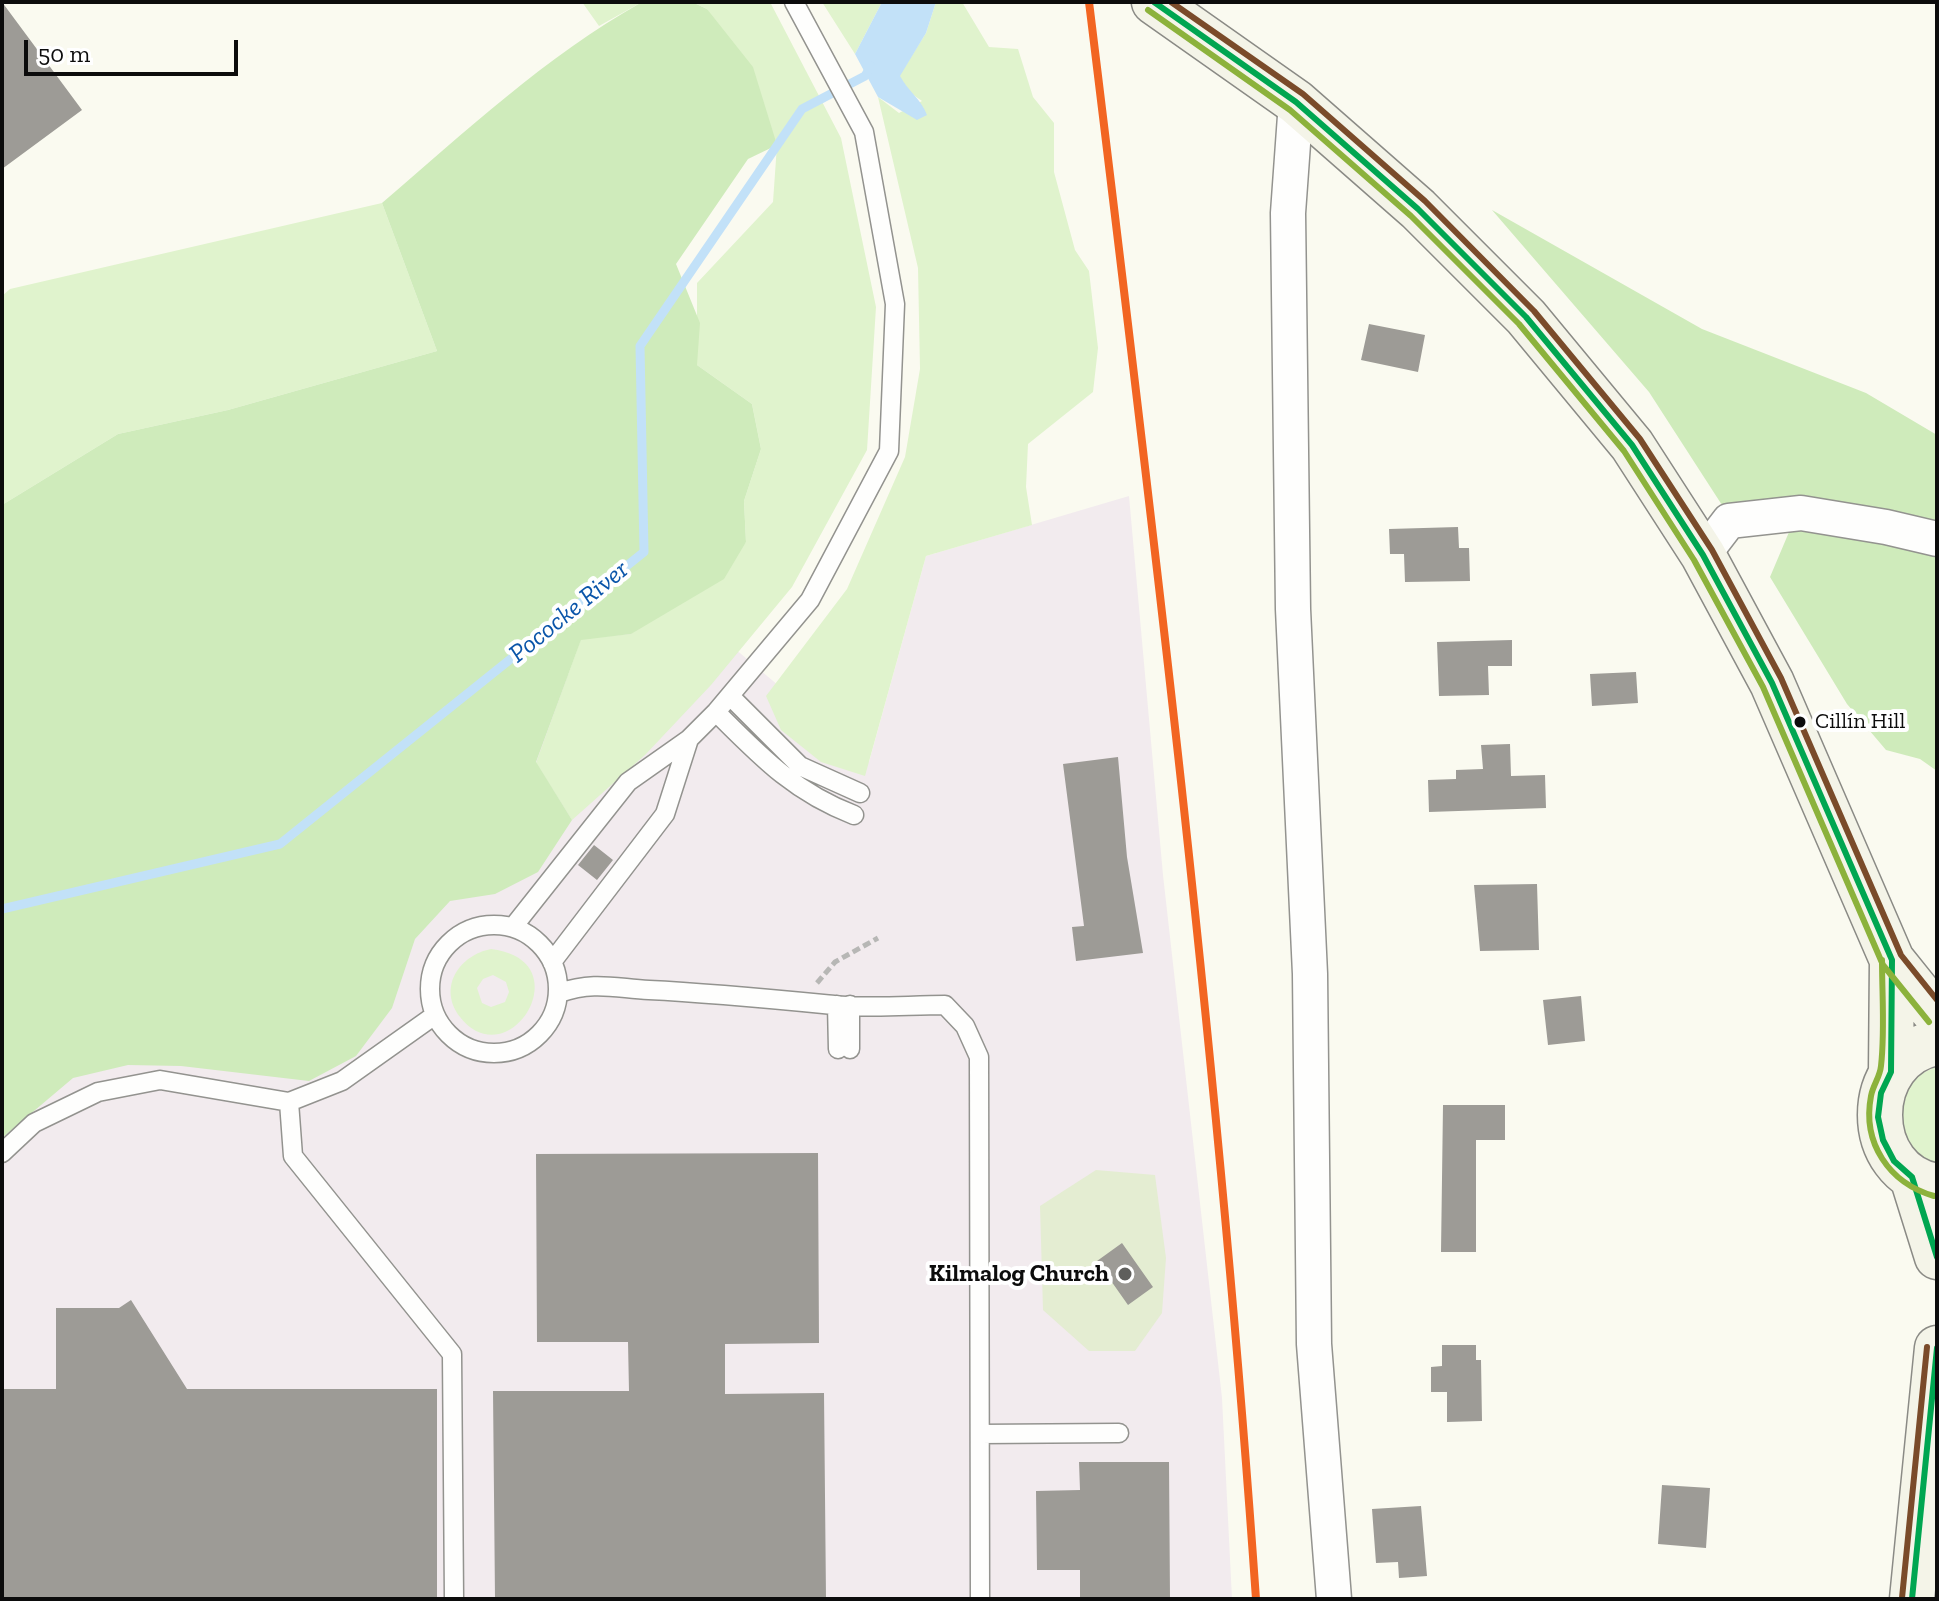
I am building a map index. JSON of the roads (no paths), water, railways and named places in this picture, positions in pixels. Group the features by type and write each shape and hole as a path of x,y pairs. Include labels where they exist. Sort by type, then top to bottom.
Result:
{"main road":[{"path":"1154,2 1296,102 1418,209 1526,317 1632,445 1703,555 1772,683 1892,960 1937,1016"},
{"path":"1891,1072 1892,960"},
{"path":"1937,1043 1909,1054 1891,1072 1881,1093 1878,1117 1888,1151 1925,1181 1937,1257"},
{"path":"1912,1599 1937,1348"}],"street":[{"path":"1296,102 1288,213 1293,609 1310,974 1314,1344 1334,1599"},
{"path":"1703,555 1729,521 1778,514 1801,513 1937,539"}],"lane":[{"path":"513,927 628,782 689,739 731,697 810,600 889,451 895,304 864,132 794,2"},
{"path":"731,697 800,766 860,793"},
{"path":"716,712 790,783 819,802 854,815"},
{"path":"552,962 665,814 689,739"},
{"path":"492,924 513,927 529,935 552,962 559,993 554,1014 543,1032 526,1046 505,1053 484,1053 464,1046 447,1033 435,1015 430,995 431,974 440,955 453,939 471,929 492,924"},
{"path":"559,993 582,985 599,984 762,995 844,1005 945,1005 965,1026 979,1057 980,1599"},
{"path":"844,1005 844,1049"},
{"path":"2,1153 34,1123 98,1092 160,1080 289,1102 342,1081 435,1015"},
{"path":"289,1102 293,1156 452,1354 454,1599"},
{"path":"980,1434 1119,1433"}],"water":[{"path":"882,2 936,2 926,33 900,76 927,115 917,120 878,97 855,54"}],"waterway":[{"name":"Pococke River","path":"2,909 280,844 644,552 640,346 802,109 865,76 871,66"}],"place":[{"name":"Cillín Hill","path":"1800,722"},
{"name":"Kilmalog Church","path":"1125,1274"}]}
